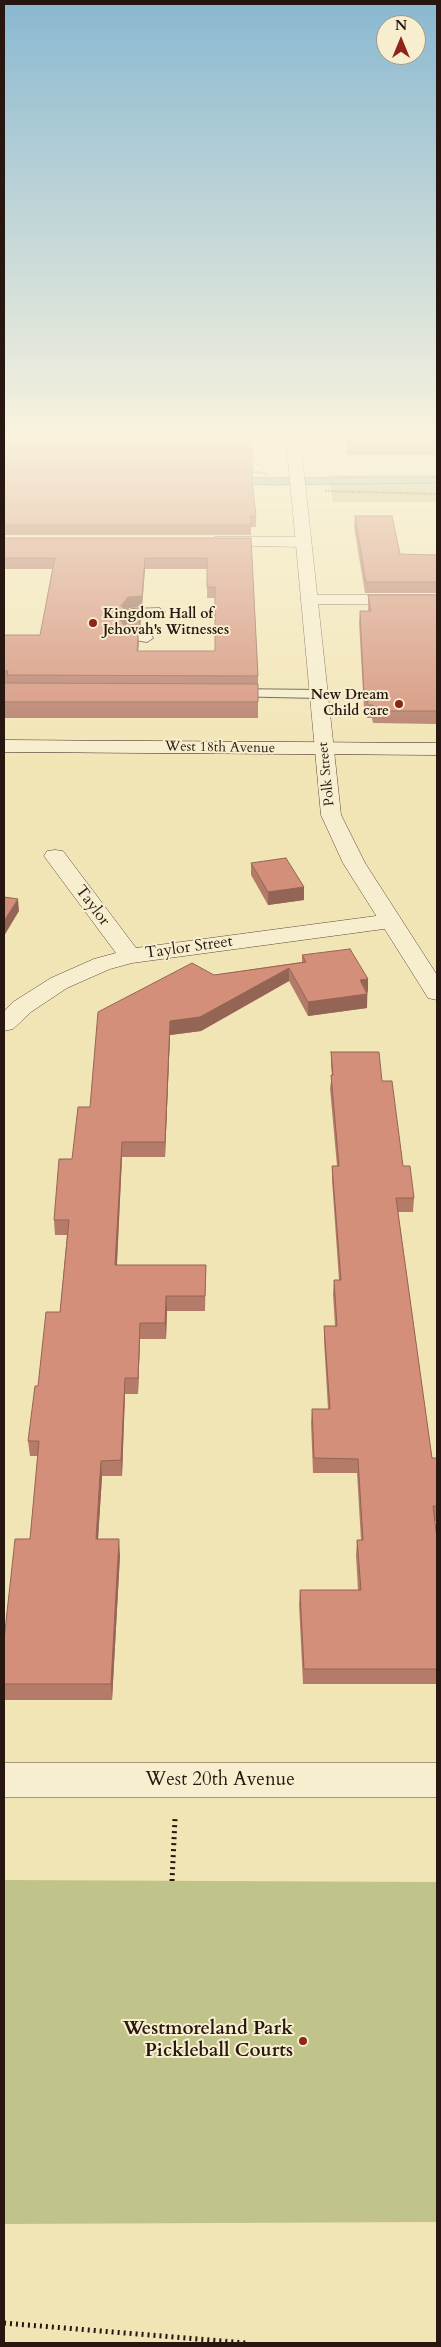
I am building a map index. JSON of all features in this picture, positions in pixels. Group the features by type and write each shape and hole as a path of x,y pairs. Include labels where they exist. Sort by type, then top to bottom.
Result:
{"street":[{"name":"Polk Street","path":"303,547 331,815 337,832 354,863 437,993"},
{"path":"309,600 437,600"},
{"name":"West 18th Avenue","path":"4,746 437,749"},
{"name":"Taylor","path":"55,856 130,956"},
{"name":"Taylor Street","path":"4,1024 22,1007 59,983 102,964 130,956 391,921"},
{"name":"West 20th Avenue","path":"4,1780 437,1780"}],"lane":[{"path":"129,617 133,613 159,612"},
{"path":"127,630 133,636 147,638"},
{"path":"221,693 319,694"}],"path":[{"path":"172,1881 177,1781"},
{"path":"4,2323 246,2343"}],"green space":[{"name":"Westmoreland Park Pickleball Courts","path":"4,1880 437,1882 437,2222 4,2224"}],"building":[{"path":"4,547 251,547 258,676 7,675 8,671 4,671 4,635 40,635 55,558 4,558","holes":["145,558 207,558 207,587 215,587 215,651 137,651 138,631 127,629 119,618 127,613 139,620 141,607 128,611 121,606 128,597 142,596"]},
{"path":"360,547 398,547 400,554 437,555 437,582 366,582"},
{"path":"368,595 437,595 437,711 373,711 373,705 368,705 367,696 364,696 360,611 371,611"},
{"path":"4,683 258,684 258,702 4,702"},
{"path":"286,858 304,887 268,892 251,863"},
{"path":"4,897 18,899 4,921"},
{"path":"350,949 368,979 360,980 367,994 308,1002 289,968 200,1017 170,1021 165,1142 122,1142 115,1265 206,1265 205,1296 166,1296 165,1323 140,1323 138,1378 125,1378 121,1460 101,1461 96,1539 119,1539 111,1684 4,1684 4,1640 15,1539 30,1539 39,1441 28,1441 35,1386 38,1386 46,1312 60,1312 69,1220 54,1220 59,1159 72,1159 78,1107 90,1107 98,1012 192,963 214,975 306,962 302,955"},
{"path":"331,1052 379,1052 382,1081 392,1081 403,1166 410,1166 414,1198 396,1198 432,1458 437,1458 437,1506 433,1506 437,1539 437,1669 304,1669 300,1590 361,1590 357,1540 363,1540 358,1459 314,1458 312,1409 330,1409 324,1326 337,1326 334,1280 341,1280 332,1166 339,1166 331,1075 333,1075"}],"place":[{"name":"Kingdom Hall of Jehovah's Witnesses","path":"93,623"},
{"name":"New Dream Child care","path":"399,704"},
{"name":"Westmoreland Park Pickleball Courts","path":"303,2041"}]}
